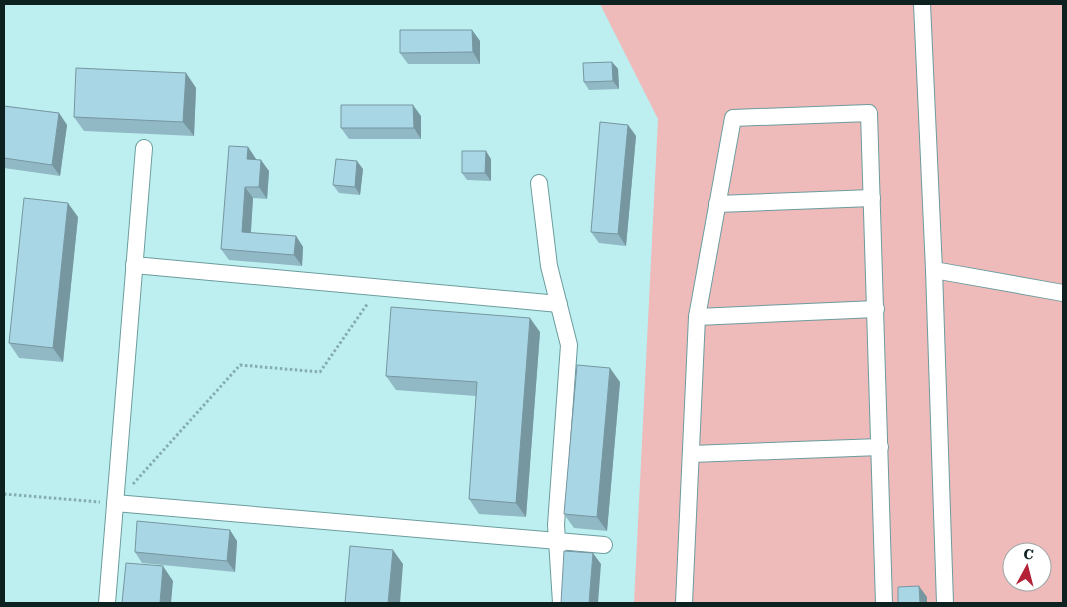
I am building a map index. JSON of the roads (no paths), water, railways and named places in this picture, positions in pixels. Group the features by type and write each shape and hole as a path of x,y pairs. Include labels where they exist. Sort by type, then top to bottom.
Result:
{"street":[{"path":"922,4 934,270 945,603"},
{"path":"684,603 697,317 732,118 870,114 884,603"},
{"path":"107,603 144,148"},
{"path":"539,183 549,266 569,344 556,525 561,603"},
{"path":"717,204 872,198"},
{"path":"134,265 559,304"},
{"path":"934,270 1063,293"},
{"path":"697,317 876,309"},
{"path":"691,454 880,446"},
{"path":"115,503 604,545"}]}
